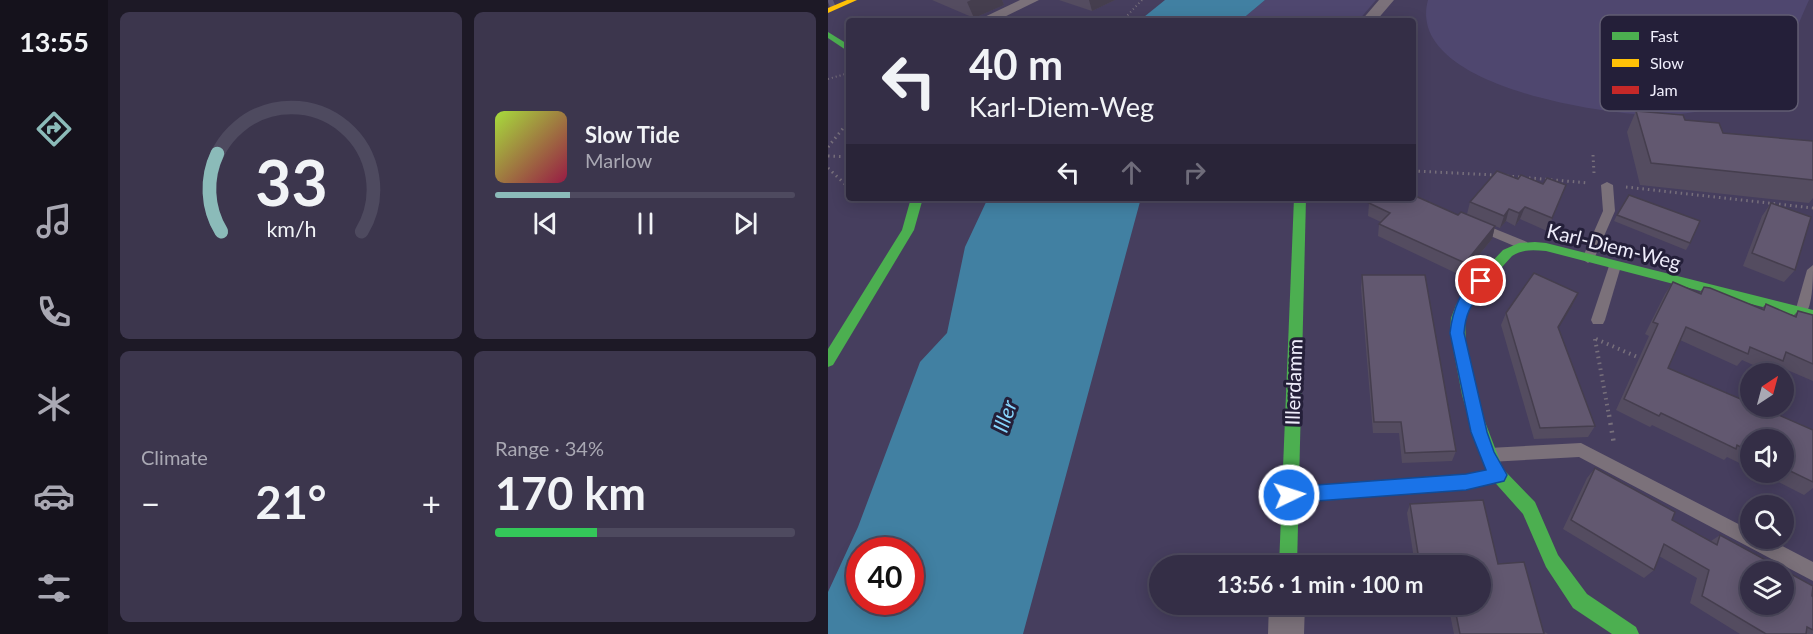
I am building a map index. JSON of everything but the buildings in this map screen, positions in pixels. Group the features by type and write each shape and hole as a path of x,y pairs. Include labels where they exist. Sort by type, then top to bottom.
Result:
{"street":[{"path":"828,11 853,0"},
{"path":"989,18 1032,0"},
{"path":"1371,18 1387,0"},
{"path":"828,34 846,47"},
{"path":"828,361 908,230 916,201"},
{"name":"Illerdamm","path":"1287,555 1300,201"},
{"name":"Karl-Diem-Weg","path":"1629,634 1580,601 1552,561 1529,508 1498,475 1487,455 1457,333 1458,317 1467,297 1509,250 1522,245 1546,247 1807,314"},
{"path":"1289,495 1466,482 1498,475"},
{"path":"1286,634 1287,615"}],"lane":[{"path":"1588,259 1609,211 1607,185"},
{"path":"1468,222 1522,245"},
{"path":"1598,320 1615,266"},
{"path":"1807,314 1813,270"},
{"path":"1487,455 1581,450 1813,572"}],"path":[{"path":"1125,18 1142,0"},
{"path":"828,79 846,74"},
{"path":"828,147 846,125"},
{"path":"1593,155 1594,174"},
{"path":"828,156 846,157"},
{"path":"828,168 845,184"},
{"path":"1598,320 1595,339 1619,470"},
{"path":"1595,339 1647,361"}],"shaded area":[{"path":"1265,0 1376,0 1361,18 1244,18"},
{"path":"1428,0 1809,0 1798,26 1798,15 1600,15 1600,110 1549,100 1509,88 1473,73 1445,53 1429,29"},
{"path":"1609,111 1698,111 1660,115"}],"water":[{"path":"1165,0 1265,0 1244,18 1143,18"},
{"name":"Iller","path":"987,201 1140,201 1023,634 828,634 828,592 846,553 846,615 924,615 924,537 853,537 920,362 947,333 965,247"}],"tunnel":[{"path":"828,2 833,0"}],"traffic: fast":[{"path":"828,34 846,47"},
{"path":"828,361 908,230 916,201"},
{"path":"1288,555 1300,201"},
{"path":"1496,472 1476,419 1463,372 1457,332 1458,318 1470,293 1502,258 1513,250 1526,246 1546,247 1813,315"},
{"path":"1498,475 1529,508 1552,561 1580,601 1629,634"}],"traffic: slow":[{"path":"828,11 853,0"}],"traffic: jam":[{"path":"1289,495 1466,482 1498,475 1496,472"}],"route":[{"path":"1289,495 1466,482 1498,475 1487,455 1479,432 1457,333 1458,317 1467,297 1481,281"}]}
